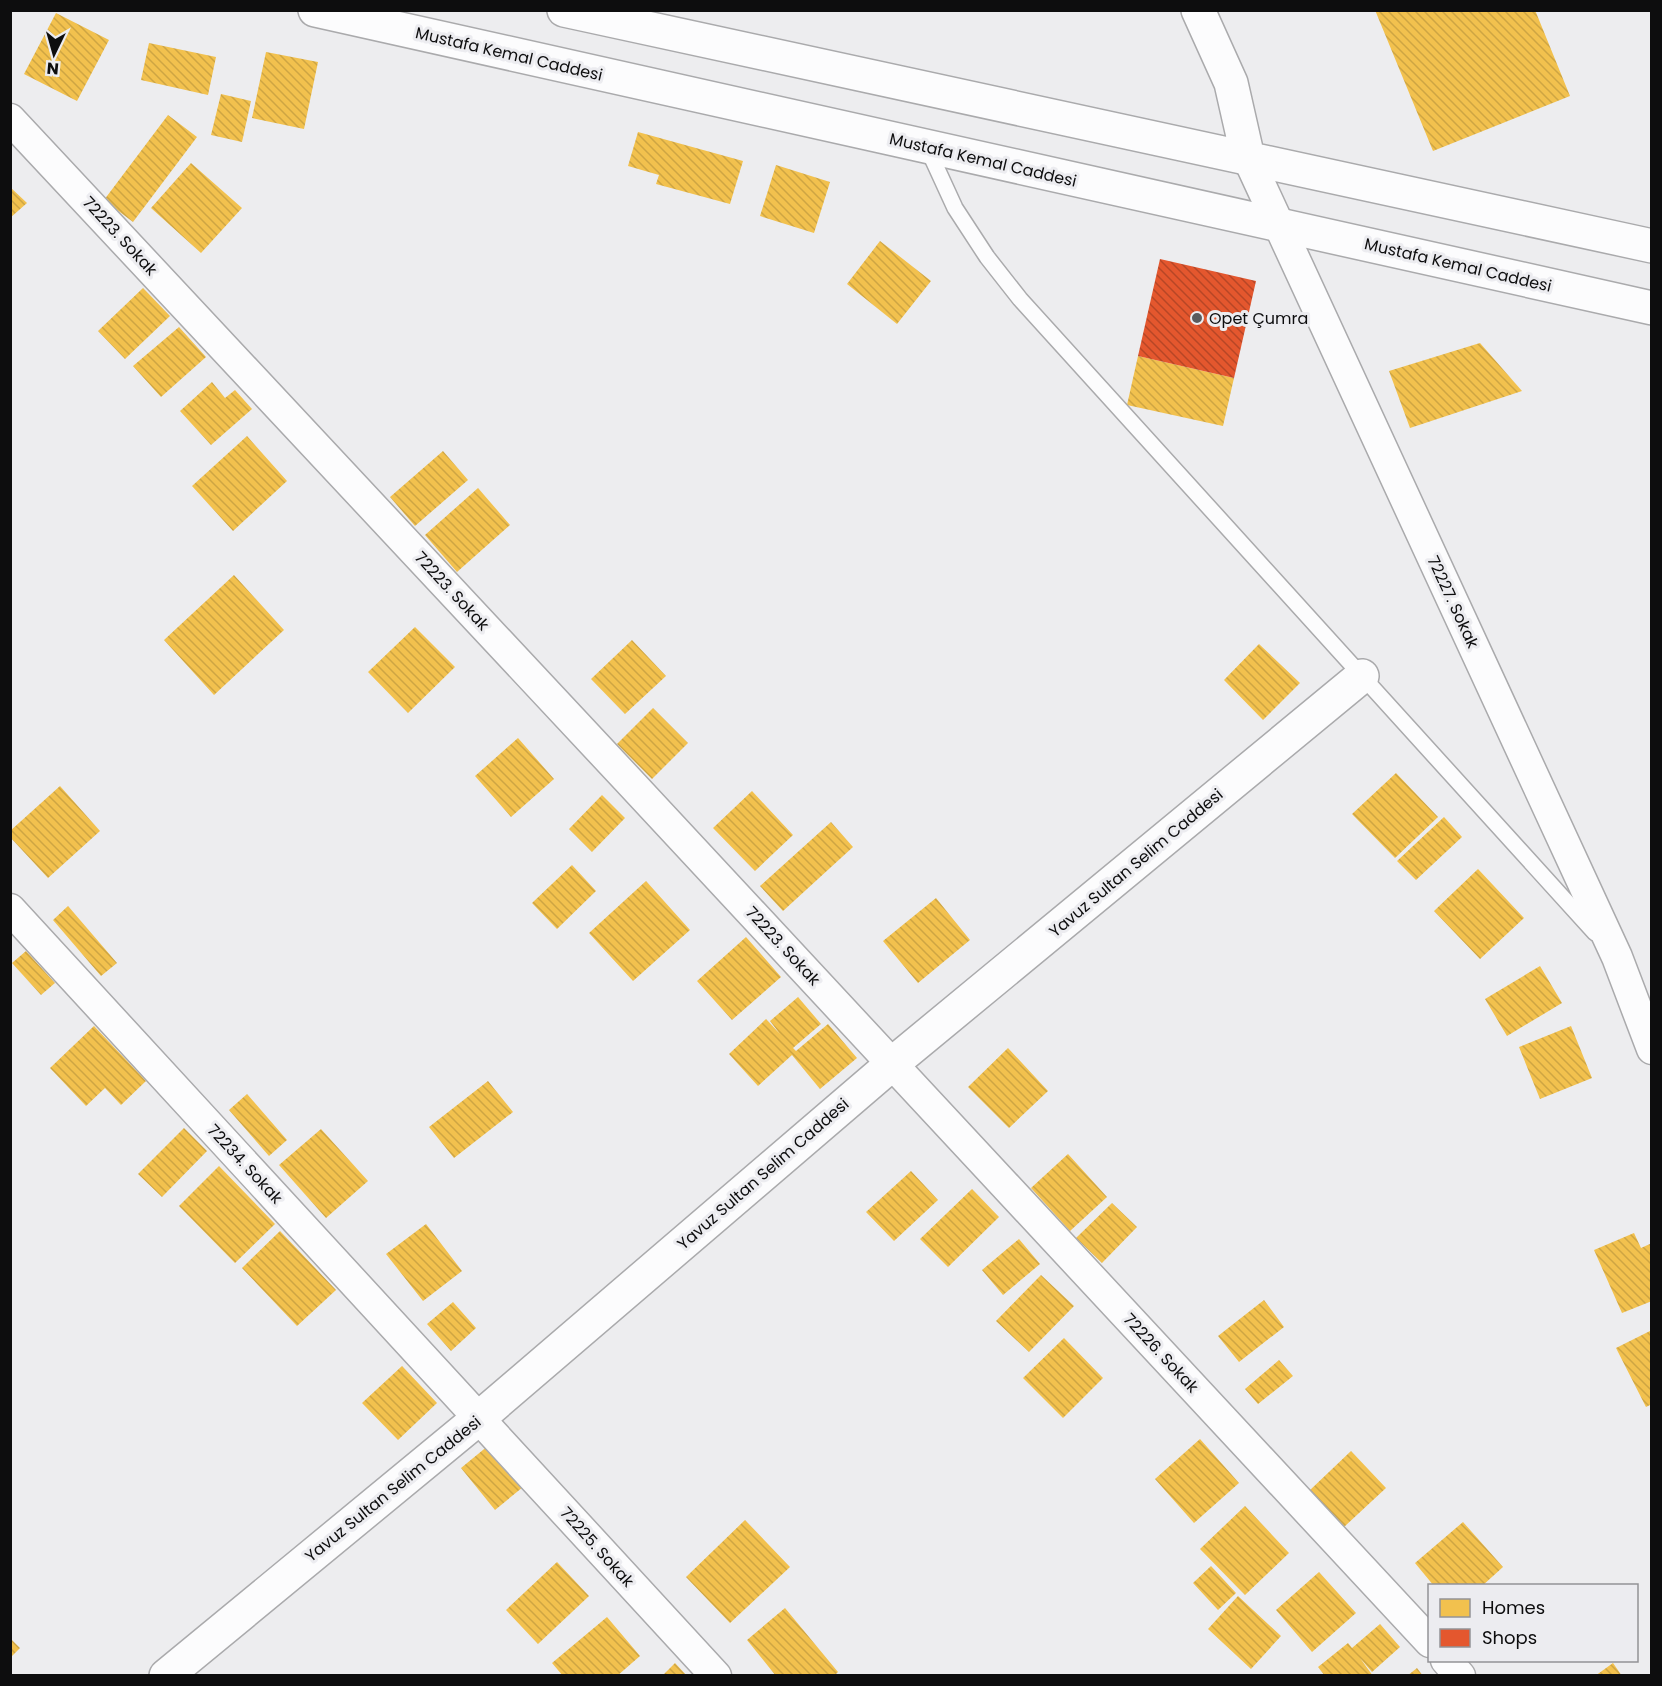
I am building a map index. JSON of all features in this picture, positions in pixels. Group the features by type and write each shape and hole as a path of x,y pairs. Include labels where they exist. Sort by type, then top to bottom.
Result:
{"main road":[{"name":"Mustafa Kemal Caddesi","path":"315,10 1652,308"},
{"path":"564,10 1652,246"},
{"path":"1198,10 1230,83 1248,158"},
{"name":"Yavuz Sultan Selim Caddesi","path":"166,1676 479,1418 892,1064 1362,676"}],"street":[{"name":"72223. Sokak","path":"10,119 892,1064"},
{"name":"72227. Sokak","path":"1248,158 1617,957 1652,1049"},
{"name":"72234. Sokak","path":"10,909 479,1418"},
{"path":"1617,957 1652,994"},
{"name":"72226. Sokak","path":"892,1064 1428,1640"},
{"name":"72225. Sokak","path":"479,1418 716,1676"},
{"path":"1448,1662 1460,1676"}],"lane":[{"path":"927,147 955,208 987,257 1020,299 1617,957"}],"building: Homes":[{"path":"1375,10 1535,10 1570,96 1433,151"},
{"path":"56,13 109,40 77,101 24,74"},
{"path":"149,43 216,57 208,95 141,80"},
{"path":"266,52 318,62 304,129 252,118"},
{"path":"221,94 251,101 242,142 211,135"},
{"path":"168,115 197,137 133,222 104,200"},
{"path":"638,132 743,161 730,204 656,184 659,175 628,166"},
{"path":"191,163 242,208 201,253 151,208"},
{"path":"776,165 830,182 814,233 760,216"},
{"path":"10,187 27,203 10,218"},
{"path":"880,241 931,281 897,324 847,284"},
{"path":"143,288 170,316 125,359 98,331"},
{"path":"179,327 206,357 161,397 133,366"},
{"path":"1480,343 1522,391 1410,428 1389,371"},
{"path":"1138,356 1234,378 1223,426 1127,405"},
{"path":"212,382 225,398 235,390 252,409 211,445 180,411"},
{"path":"247,436 287,481 233,531 192,486"},
{"path":"443,451 468,480 415,526 390,497"},
{"path":"478,488 510,525 457,572 425,535"},
{"path":"234,575 284,630 214,695 164,640"},
{"path":"415,627 455,667 408,713 368,672"},
{"path":"632,640 666,676 625,714 591,679"},
{"path":"1259,644 1300,683 1263,720 1224,680"},
{"path":"653,708 688,743 652,779 617,744"},
{"path":"518,738 554,779 511,817 475,776"},
{"path":"1396,773 1438,817 1395,858 1352,814"},
{"path":"60,786 100,831 48,878 10,837 10,831"},
{"path":"752,791 793,835 755,871 713,828"},
{"path":"602,795 625,818 592,852 569,829"},
{"path":"1444,817 1462,837 1416,880 1397,861"},
{"path":"831,822 853,847 783,911 760,886"},
{"path":"572,865 596,891 557,929 532,903"},
{"path":"1478,869 1524,918 1480,959 1434,911"},
{"path":"646,881 690,930 633,981 589,933"},
{"path":"936,898 970,940 918,983 883,941"},
{"path":"68,906 117,963 101,976 53,920"},
{"path":"746,937 781,977 732,1020 697,981"},
{"path":"26,951 55,983 41,995 12,963"},
{"path":"1540,966 1562,1003 1507,1036 1485,999"},
{"path":"798,997 821,1024 793,1048 796,1051 828,1024 857,1058 820,1089 792,1055 758,1086 729,1054 766,1019 780,1034 770,1021"},
{"path":"94,1026 146,1081 121,1105 105,1088 86,1106 50,1068"},
{"path":"1571,1026 1592,1078 1540,1099 1519,1047"},
{"path":"1008,1048 1048,1091 1009,1128 968,1087"},
{"path":"488,1081 513,1112 454,1158 429,1127"},
{"path":"247,1094 287,1140 269,1156 229,1110"},
{"path":"184,1128 207,1151 162,1197 138,1174"},
{"path":"321,1129 368,1181 326,1218 279,1165"},
{"path":"1068,1154 1107,1197 1070,1231 1031,1188"},
{"path":"219,1166 275,1224 235,1263 179,1206"},
{"path":"911,1171 938,1200 894,1241 866,1212"},
{"path":"972,1189 999,1217 948,1267 920,1239"},
{"path":"1112,1203 1137,1227 1102,1263 1076,1238"},
{"path":"426,1224 462,1271 423,1301 386,1254"},
{"path":"280,1231 336,1290 297,1326 242,1268"},
{"path":"1634,1233 1641,1248 1652,1243 1652,1301 1622,1313 1594,1250"},
{"path":"1019,1239 1040,1264 1003,1295 982,1270"},
{"path":"1041,1275 1074,1306 1029,1352 996,1321"},
{"path":"1264,1300 1284,1327 1239,1362 1218,1336"},
{"path":"453,1302 476,1328 451,1351 427,1324"},
{"path":"1652,1330 1652,1404 1646,1407 1616,1348"},
{"path":"1064,1338 1103,1378 1063,1418 1023,1378"},
{"path":"1279,1360 1293,1376 1258,1404 1245,1389"},
{"path":"402,1366 437,1403 398,1440 362,1403"},
{"path":"1200,1439 1239,1483 1194,1523 1155,1479"},
{"path":"489,1445 523,1487 495,1510 461,1468"},
{"path":"1351,1451 1386,1488 1344,1527 1309,1491"},
{"path":"1245,1506 1289,1553 1245,1595 1200,1549"},
{"path":"745,1520 790,1567 730,1623 686,1577"},
{"path":"1463,1522 1503,1567 1484,1584 1432,1584 1415,1563"},
{"path":"557,1562 589,1596 538,1644 506,1610"},
{"path":"1211,1566 1236,1593 1218,1610 1193,1583"},
{"path":"1319,1572 1356,1613 1312,1652 1276,1610"},
{"path":"1238,1596 1281,1636 1251,1669 1208,1629"},
{"path":"785,1608 838,1672 834,1676 776,1676 747,1640"},
{"path":"607,1617 640,1656 617,1676 563,1676 552,1663"},
{"path":"1380,1624 1400,1647 1372,1672 1360,1658 1373,1676 1325,1676 1318,1667 1348,1643 1352,1648"},
{"path":"10,1638 20,1648 10,1658"},
{"path":"675,1663 687,1676 662,1676"},
{"path":"1613,1663 1622,1676 1595,1676"},
{"path":"1417,1668 1423,1676 1407,1676"}],"building: Shops":[{"path":"1160,259 1256,281 1234,378 1138,356"}],"place":[{"name":"Opet Çumra","path":"1197,318"}]}
